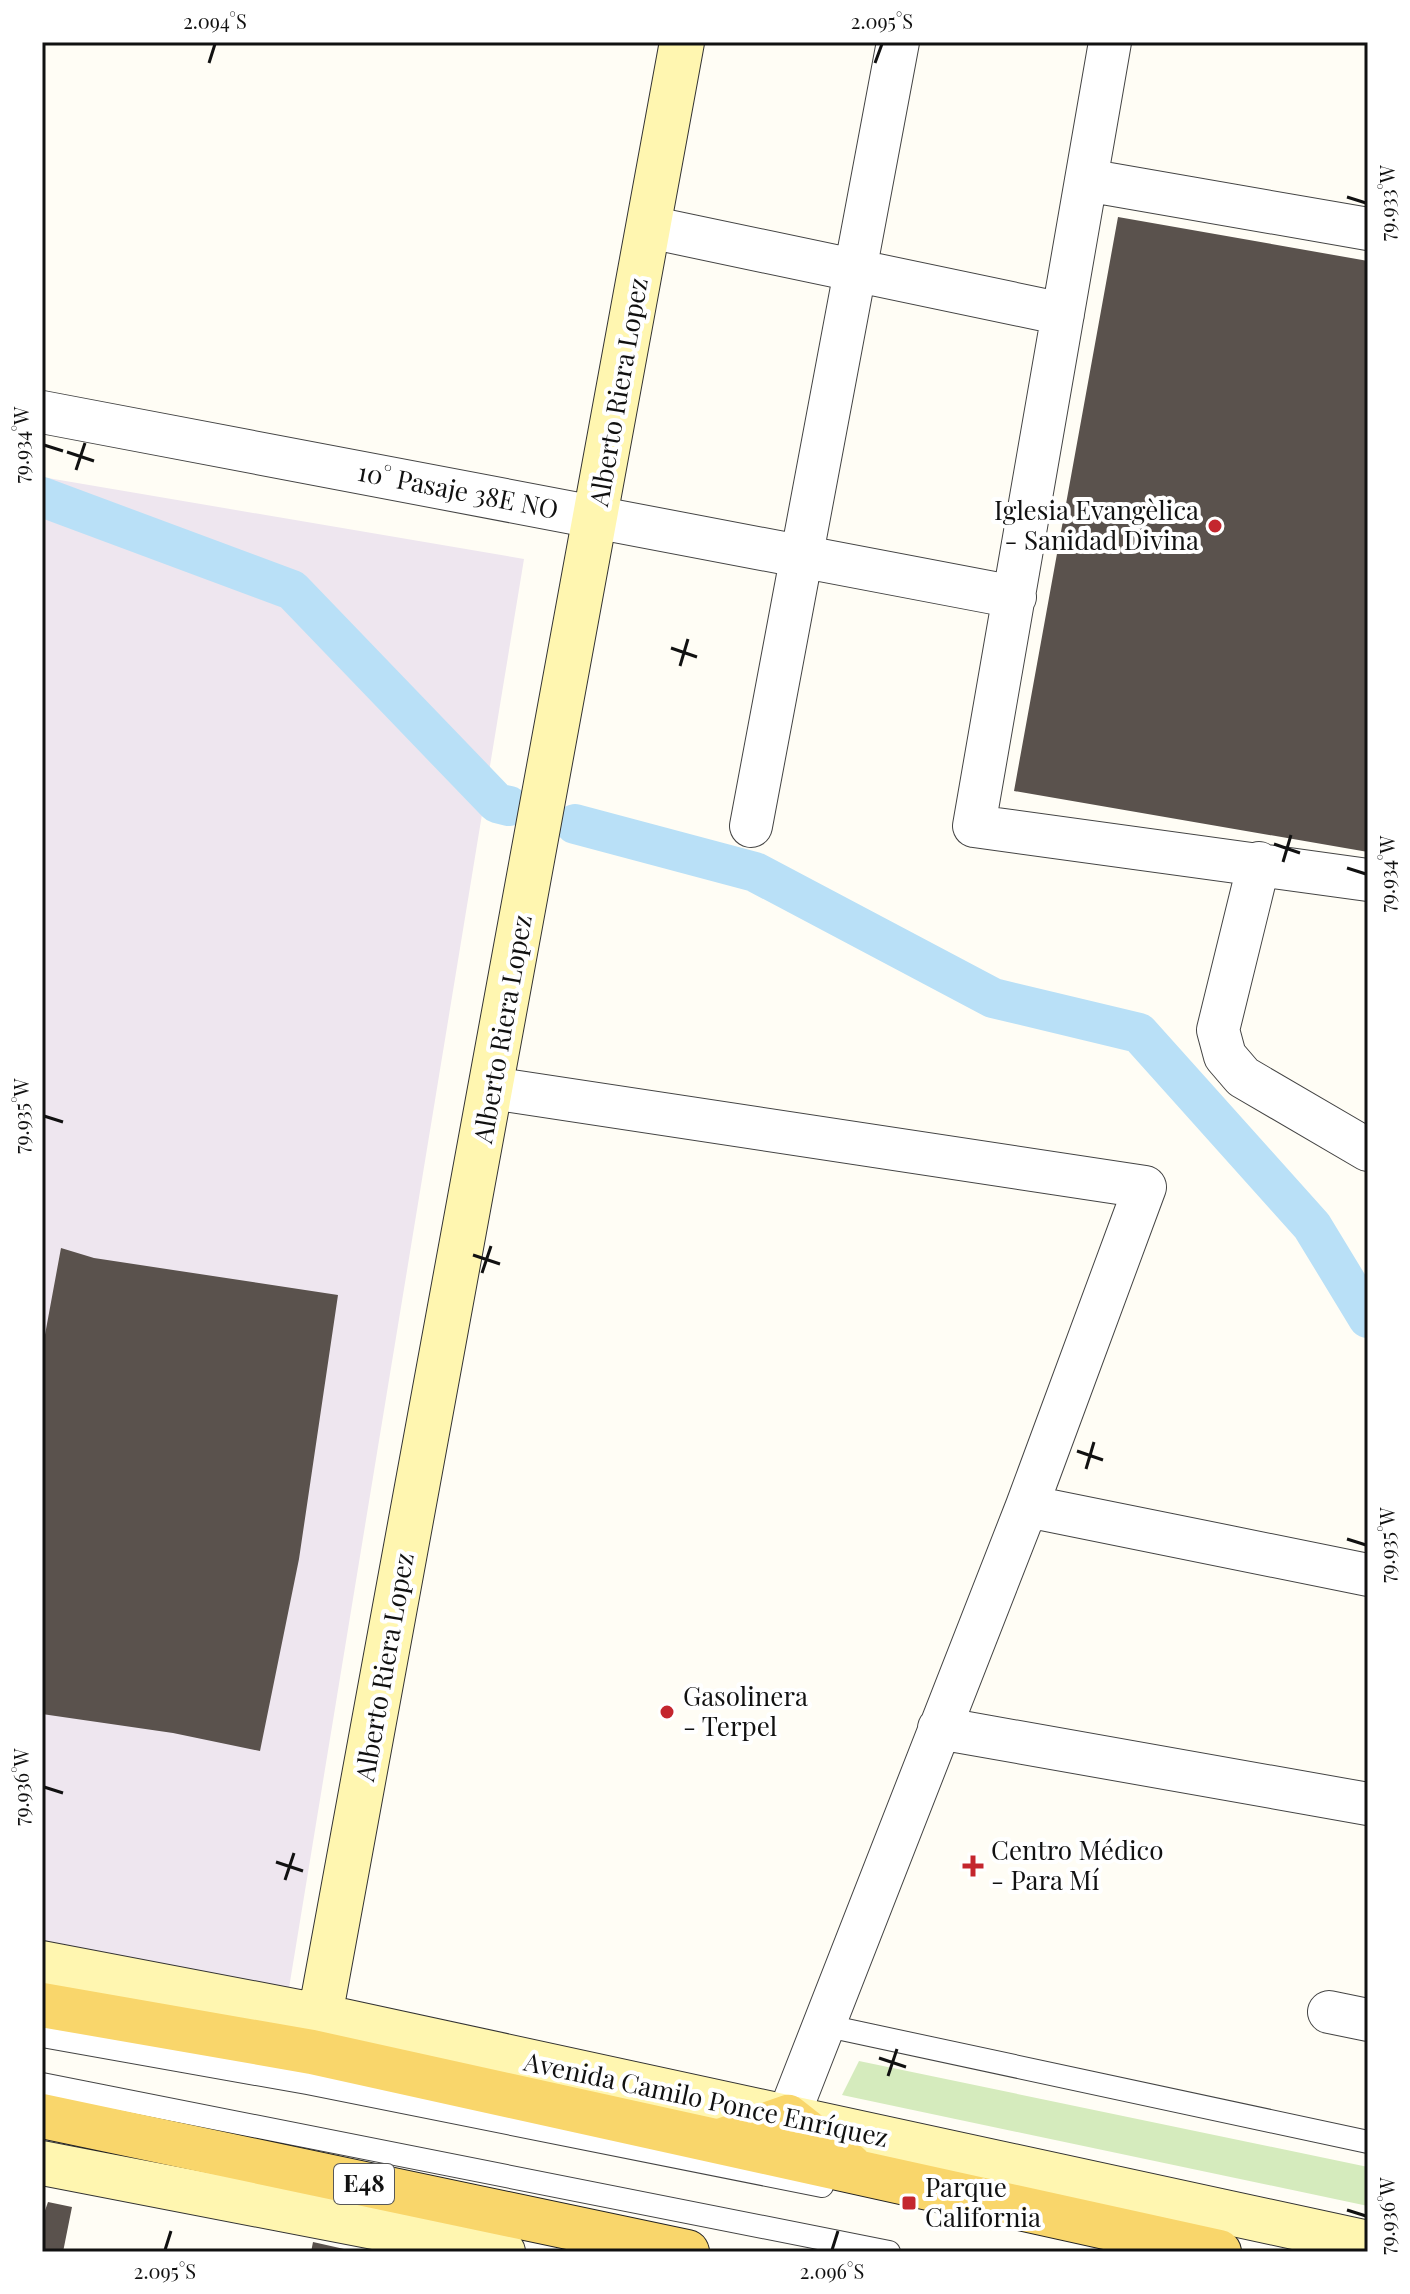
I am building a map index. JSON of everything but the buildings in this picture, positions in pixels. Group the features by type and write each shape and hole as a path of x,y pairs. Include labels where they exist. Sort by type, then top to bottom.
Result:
{"main road":[{"name":"Alberto Riera Lopez","path":"313,2050 597,518 682,42"},
{"name":"Avenida Camilo Ponce Enríquez","path":"42,1963 313,2050 1219,2252"},
{"name":"Avenida Camilo Ponce Enríquez","path":"42,2005 313,2050 788,2117 1368,2243"},
{"name":"E48","path":"42,2116 687,2252"},
{"path":"720,2141 788,2117 857,2171"},
{"name":"E48","path":"42,2163 482,2250"}],"street":[{"path":"751,826 898,42"},
{"path":"1110,42 974,826 1368,880"},
{"path":"1086,180 1368,229"},
{"path":"649,227 1063,314"},
{"name":"10° Pasaje 38E NO","path":"42,412 1015,597"},
{"path":"1259,863 1218,1030 1225,1056 1243,1077 1368,1150"},
{"path":"492,1088 1145,1187 1027,1506 788,2117"},
{"path":"1027,1506 1368,1575"},
{"path":"939,1728 1368,1804"}],"lane":[{"path":"823,2025 1368,2142"},
{"name":"Avenida Camilo Ponce Enríquez","path":"42,2036 313,2050 909,2203 1126,2252"},
{"path":"42,2084 889,2252"}],"shaded area":[{"path":"42,477 524,559 289,1988 42,1942"}],"green space":[{"path":"859,2061 1368,2167 1368,2206 842,2095"}],"waterway":[{"path":"42,497 292,590 497,803 509,806"},
{"path":"575,824 755,872 993,998 1139,1033 1312,1226 1368,1318"}],"place":[{"name":"Iglesia Evangèlica - Sanidad Divina","path":"1215,526"},
{"name":"Gasolinera - Terpel","path":"667,1712"},
{"name":"Centro Médico - Para Mí","path":"973,1866"},
{"name":"Parque California","path":"909,2203"}]}
